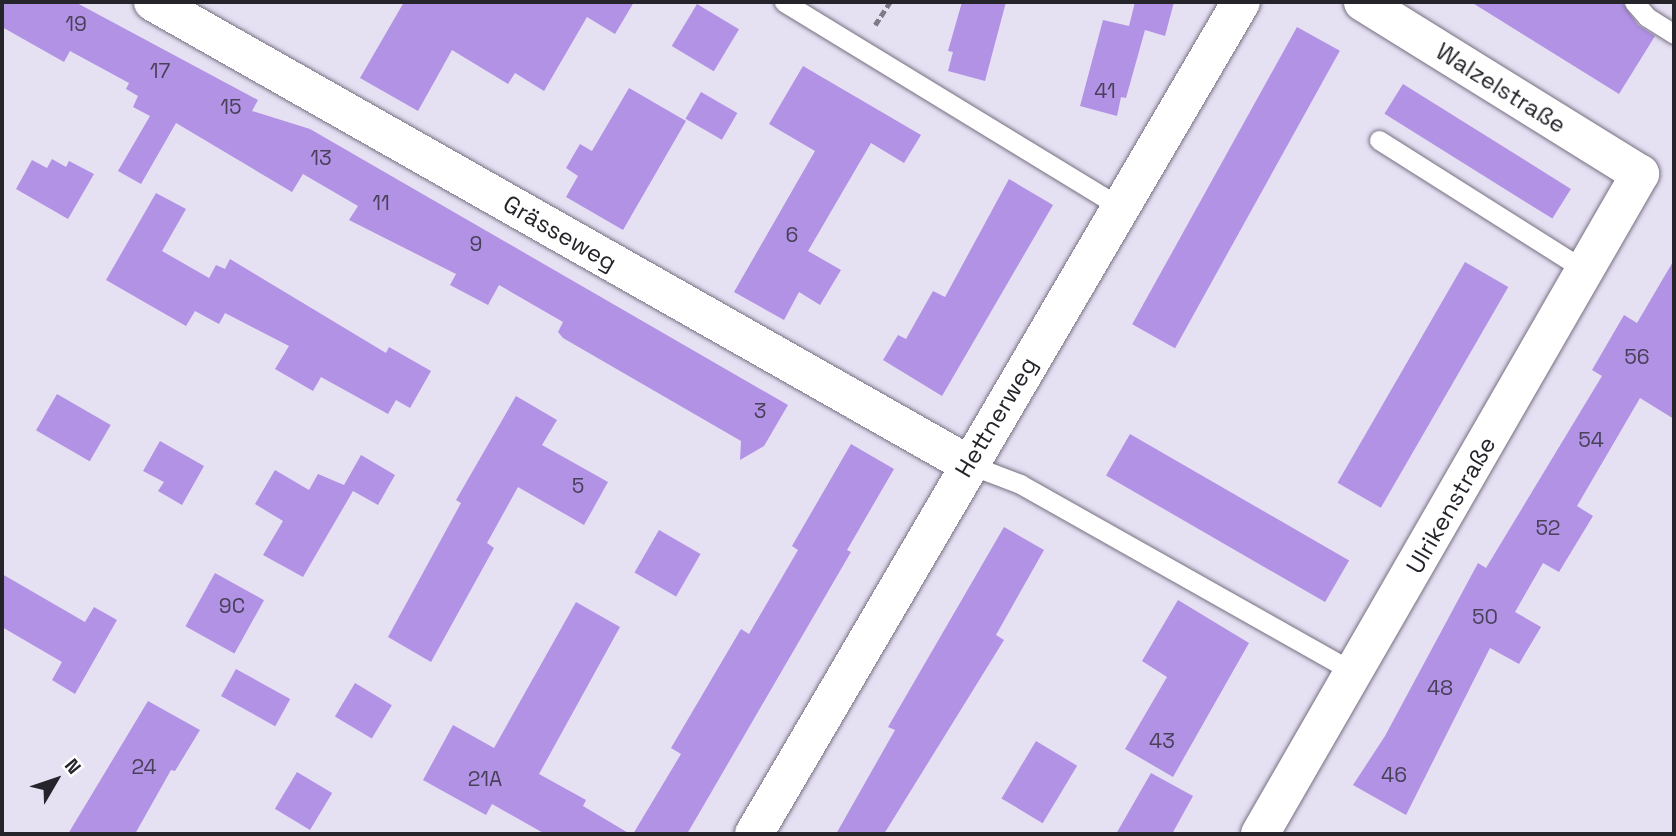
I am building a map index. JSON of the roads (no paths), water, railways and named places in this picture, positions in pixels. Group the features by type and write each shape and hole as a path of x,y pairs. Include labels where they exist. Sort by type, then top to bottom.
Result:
{"street":[{"name":"Grässeweg","path":"153,2 968,464"},
{"name":"Hettnerweg","path":"754,834 968,464 1241,2"},
{"name":"Walzelstraße","path":"1363,2 1640,174"},
{"name":"Ulrikenstraße","path":"1260,834 1356,673 1640,174"}],"lane":[{"path":"784,2 1120,207"},
{"path":"1634,2 1647,17 1674,33"},
{"path":"1379,140 1585,270"},
{"path":"968,464 1020,484 1356,673"}]}
